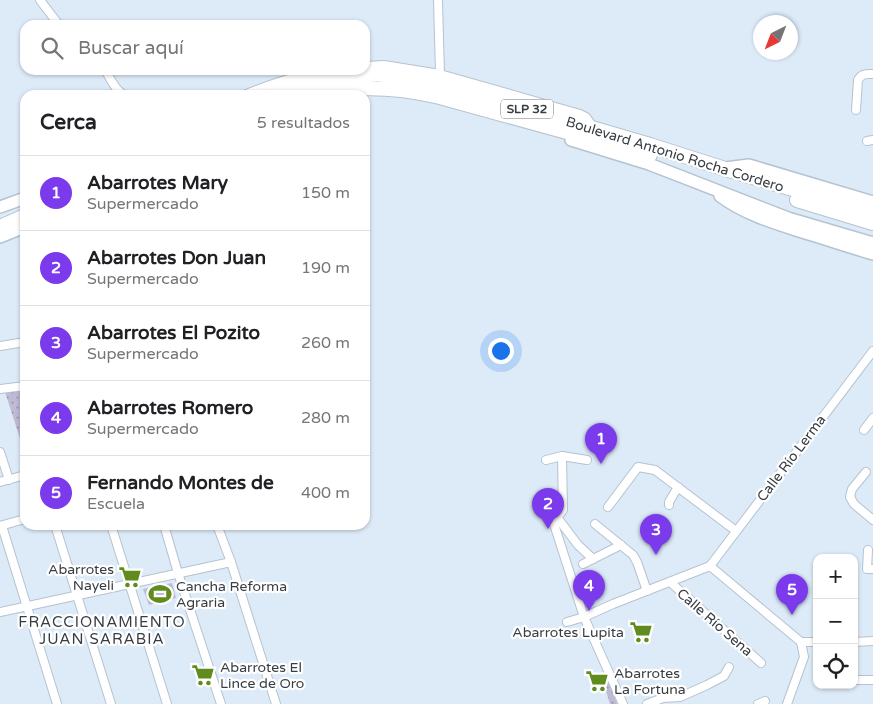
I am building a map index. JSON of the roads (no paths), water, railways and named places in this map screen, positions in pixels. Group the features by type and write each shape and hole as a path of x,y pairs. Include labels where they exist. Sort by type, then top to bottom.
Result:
{"highway":[{"name":"Boulevard Antonio Rocha Cordero","path":"288,90 335,79 368,75"},
{"name":"Boulevard Antonio Rocha Cordero","path":"370,75 418,79 438,84 650,145 722,168 873,224"},
{"name":"Boulevard Antonio Rocha Cordero","path":"347,90 403,90 436,96 776,189 873,213"},
{"path":"0,217 20,209"},
{"path":"0,227 20,218"}],"main road":[{"path":"531,123 542,131 649,164 788,218 873,243"},
{"path":"722,168 749,165 873,202"},
{"path":"709,187 731,204 753,215 873,254"},
{"path":"0,207 20,200"},
{"path":"0,237 20,229"}],"street":[{"path":"40,0 55,20"},
{"path":"438,0 440,74"},
{"path":"370,66 384,65 440,74 580,114 586,117 596,129"},
{"path":"856,110 858,80 864,74 873,74"},
{"path":"108,75 117,90"},
{"path":"255,90 307,75"},
{"path":"0,346 20,343"},
{"name":"Calle Río Lerma","path":"710,566 872,353"},
{"path":"0,389 20,387"},
{"path":"864,430 873,418"},
{"path":"0,452 9,480"},
{"path":"562,456 563,510 552,518 584,617 623,704"},
{"path":"546,460 562,456 588,460"},
{"path":"608,508 638,468 655,470 736,531"},
{"path":"866,472 852,490 850,497 854,504 873,520"},
{"path":"0,482 20,477"},
{"path":"669,505 678,487"},
{"path":"556,516 578,545 593,559"},
{"path":"20,520 1,526 57,704"},
{"path":"595,524 633,555 647,591"},
{"path":"56,530 111,704"},
{"path":"113,530 167,704"},
{"path":"165,530 222,704"},
{"path":"219,530 231,562 276,704"},
{"path":"870,569 873,543"},
{"path":"583,564 621,545"},
{"path":"0,612 231,562"},
{"path":"567,622 584,617 710,566 801,642 804,657 787,704"},
{"name":"Calle Río Sena","path":"670,582 761,662"},
{"path":"858,642 873,641"},
{"path":"801,642 813,642"},
{"path":"647,704 663,698 680,697 707,685 724,676 729,667"},
{"path":"858,680 873,680"}],"place":[{"name":"Abarrotes Mary","path":"601,464"},
{"name":"Abarrotes Don Juan","path":"548,529"},
{"name":"Abarrotes El Pozito","path":"656,555"},
{"name":"Abarrotes Nayeli","path":"130,577"},
{"name":"Cancha Reforma Agraria","path":"160,594"},
{"name":"Abarrotes Romero","path":"589,611"},
{"name":"Fernando Montes de","path":"792,615"},
{"name":"Abarrotes Lupita","path":"641,632"},
{"name":"Abarrotes El Lince de Oro","path":"203,675"},
{"name":"Abarrotes La Fortuna","path":"597,681"}],"district":[{"name":"FRACCIONAMIENTO JUAN SARABIA","path":"102,630"}]}
